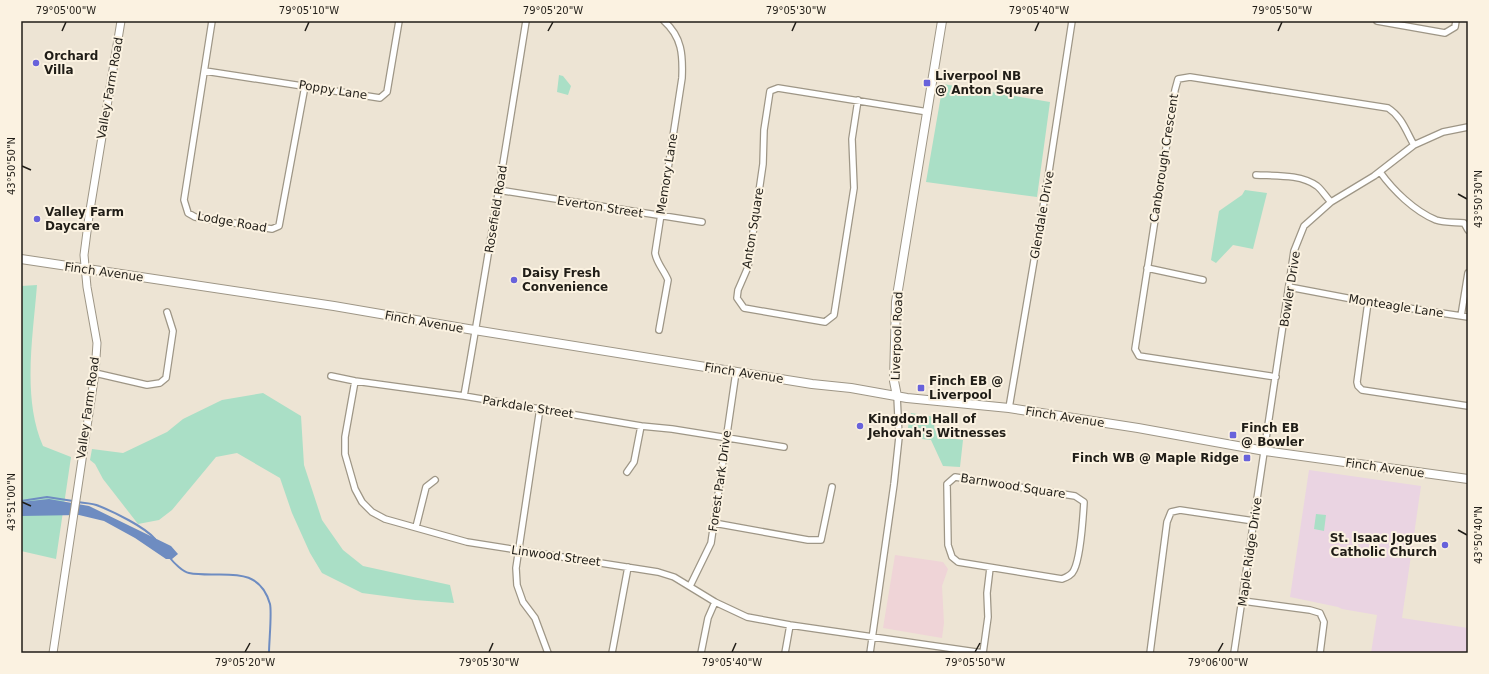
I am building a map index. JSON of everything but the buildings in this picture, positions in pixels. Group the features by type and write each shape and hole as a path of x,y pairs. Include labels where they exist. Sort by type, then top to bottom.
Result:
{"main road":[{"name":"Liverpool Road","path":"896,396 894,381 896,302 942,21"},
{"name":"Finch Avenue","path":"21,259 334,306 476,331 736,372 896,396 1009,408 1138,428 1265,451 1468,479"}],"street":[{"name":"Valley Farm Road","path":"53,653 95,373 97,343 84,269 88,216 122,21"},
{"name":"Lodge Road","path":"212,21 184,200 188,213 195,217 272,229 279,226 304,86"},
{"name":"Poppy Lane","path":"204,72 380,98 387,92 399,21"},
{"name":"Rosefield Road","path":"464,396 476,331 498,190 512,119 526,21"},
{"name":"Memory Lane","path":"659,330 668,280 657,262 655,253 682,78 683,57 679,43 672,28 664,21"},
{"name":"Glendale Drive","path":"1009,408 1048,178 1072,21"},
{"path":"1376,21 1445,33 1455,27 1456,21"},
{"name":"Canborough Crescent","path":"1276,377 1139,356 1135,349 1178,79 1190,77 1388,108 1395,113 1402,122 1414,145"},
{"name":"Anton Square","path":"858,100 852,139 854,188 834,315 825,322 744,308 737,298 738,290 748,267 763,164 764,130 770,91 778,88 858,100 928,112"},
{"name":"Bowler Drive","path":"1265,451 1294,251 1304,226 1331,202 1380,172 1414,145 1444,132 1468,127"},
{"path":"1380,172 1385,179 1419,211 1437,220 1464,223 1468,230"},
{"path":"1256,175 1292,177 1309,181 1318,187 1331,202"},
{"name":"Everton Street","path":"498,190 702,222"},
{"path":"1148,268 1203,280"},
{"name":"Monteagle Lane","path":"1289,287 1368,302 1461,316 1468,273"},
{"path":"1368,302 1357,382 1362,390 1468,406"},
{"path":"95,373 147,385 160,383 166,378 173,331 167,312"},
{"path":"1461,316 1468,317"},
{"name":"Forest Park Drive","path":"690,586 711,543 736,372"},
{"name":"Parkdale Street","path":"331,376 355,381 540,408 642,426 672,429 784,448"},
{"name":"Linwood Street","path":"355,381 345,438 345,454 355,489 362,502 372,512 385,519 467,542 658,572 674,577 715,602 747,617 790,625 983,653"},
{"name":"Liverpool Road","path":"870,653 894,484 899,437 896,396"},
{"path":"540,408 516,568 517,585 524,602 535,618 548,653"},
{"path":"627,472 634,462 642,426"},
{"name":"Maple Ridge Drive","path":"1234,653 1265,451"},
{"name":"Barnwood Square","path":"958,477 1075,496 1084,502 1078,553 1074,571 1069,576 1062,579 990,568 958,562 952,557 948,545 947,484 953,478 958,477"},
{"path":"416,527 426,487 435,480"},
{"path":"714,523 808,540 821,540 832,487"},
{"path":"1150,653 1167,522 1171,512 1180,510 1254,521"},
{"path":"612,653 628,567"},
{"path":"983,653 988,617 987,593 990,568"},
{"path":"701,653 708,618 715,602"},
{"path":"1243,602 1310,610 1320,613 1324,622 1320,653"},
{"path":"785,653 790,625"}],"shaded area":[{"path":"1309,470 1421,486 1402,618 1468,628 1468,653 1371,653 1377,615 1342,609 1290,597"},
{"path":"895,555 943,562 948,569 942,586 944,623 942,638 883,628"}],"green space":[{"path":"559,75 563,76 571,86 568,95 557,92"},
{"path":"943,84 1050,102 1037,197 926,182"},
{"path":"1245,190 1267,193 1253,249 1233,245 1216,263 1211,260 1219,211 1242,195"},
{"path":"37,285 31,367 33,408 43,446 71,457 56,559 21,551 21,286"},
{"path":"263,393 301,416 304,465 322,520 343,550 363,566 450,585 454,603 415,600 362,593 322,573 310,553 292,513 280,478 237,453 216,457 172,510 159,520 138,524 103,479 95,464 90,460 92,449 123,453 167,432 183,419 222,400"},
{"path":"911,413 935,417 934,428 940,437 963,440 960,467 943,466 931,440 906,437"},
{"path":"1316,514 1326,515 1324,531 1314,529"}],"water":[{"path":"49,499 89,506 171,546 178,554 172,559 166,559 135,538 104,521 79,515 21,516 21,502"}],"waterway":[{"path":"21,501 47,497 73,501"},
{"path":"77,502 94,504 113,512 137,525 155,539"},
{"path":"170,558 181,569 189,573 237,575 247,577 257,582 264,591 271,608 269,653"}],"place":[{"name":"Orchard Villa","path":"36,63"},
{"name":"Liverpool NB @ Anton Square","path":"927,83"},
{"name":"Valley Farm Daycare","path":"37,219"},
{"name":"Daisy Fresh Convenience","path":"514,280"},
{"name":"Finch EB @ Liverpool","path":"921,388"},
{"name":"Kingdom Hall of Jehovah's Witnesses","path":"860,426"},
{"name":"Finch EB @ Bowler","path":"1233,435"},
{"name":"Finch WB @ Maple Ridge","path":"1247,458"},
{"name":"St. Isaac Jogues Catholic Church","path":"1445,545"}]}
